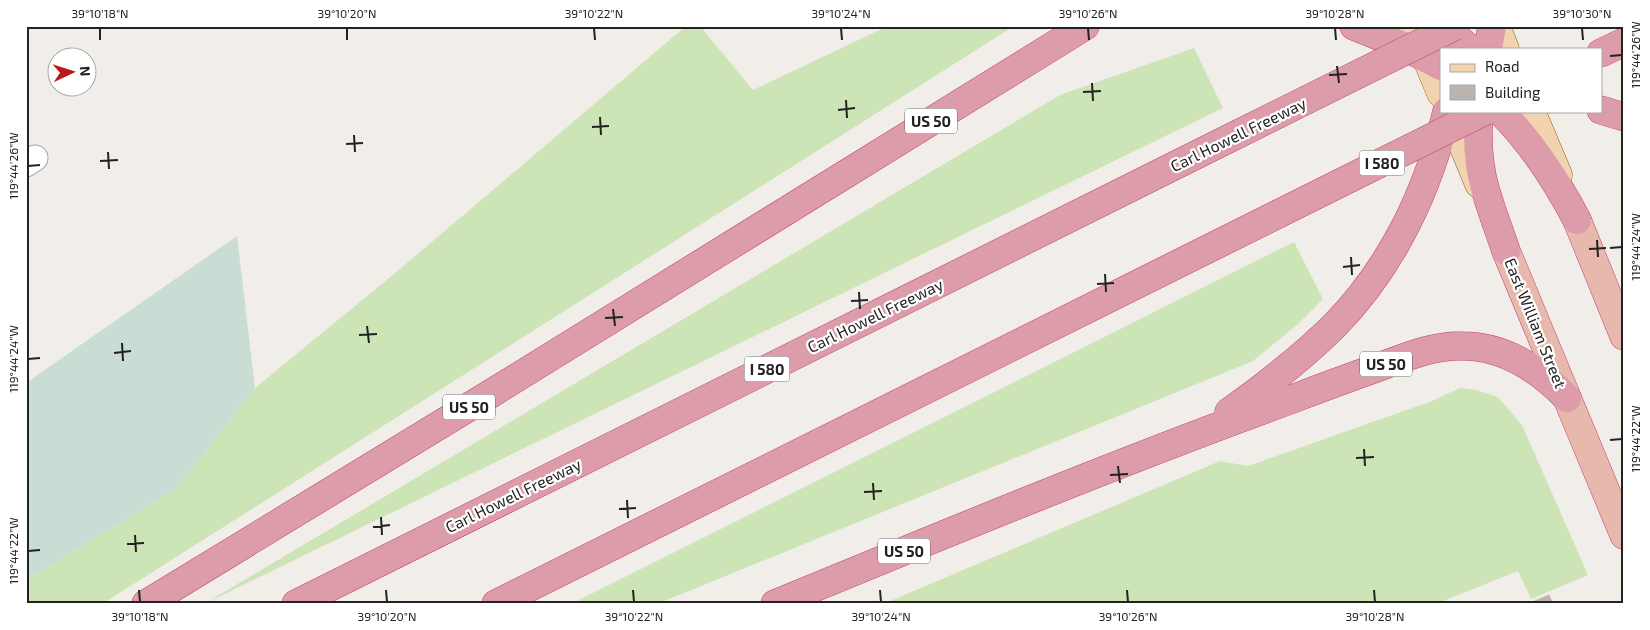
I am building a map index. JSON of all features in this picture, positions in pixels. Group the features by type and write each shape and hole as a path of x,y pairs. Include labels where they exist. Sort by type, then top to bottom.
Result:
{"highway":[{"path":"1354,26 1401,45 1434,62"},
{"path":"1488,48 1494,26"},
{"name":"US 50","path":"146,604 487,396 1003,76 1083,30"},
{"name":"Carl Howell Freeway","path":"296,604 1238,134 1455,37"},
{"path":"1602,53 1624,42"},
{"path":"1602,110 1624,117"},
{"path":"1200,433 1284,371 1326,334 1358,300 1388,256 1415,208 1431,168 1448,112"},
{"path":"1479,112 1480,169 1484,188 1506,251"},
{"name":"I 580","path":"496,604 1483,112"},
{"path":"1501,112 1520,133 1549,172 1577,220 1624,336"},
{"name":"East William Street","path":"1506,251 1624,535"},
{"name":"US 50","path":"775,604 1033,498 1200,433 1399,360 1444,347 1462,346 1494,349 1521,361 1552,382 1567,398"}],"main road":[{"path":"1414,26 1434,62 1440,89"},
{"path":"1494,26 1505,48"},
{"name":"East William Street","path":"1448,112 1506,251"},
{"path":"1531,112 1577,220"}],"green space":[{"path":"686,26 700,26 753,90 888,26 1014,26 102,604 26,604 26,580 176,489 255,388 394,274"},
{"path":"1194,48 1223,108 204,604 1060,95"},
{"path":"237,236 255,388 176,489 26,580 26,383"},
{"path":"1294,242 1323,299 1298,324 1253,361 657,604 571,604"},
{"path":"1460,388 1476,390 1498,397 1522,425 1588,575 1531,599 1518,571 1436,604 883,604 1220,461 1248,466 1432,401"}],"building":[{"path":"1549,595 1553,604 1528,604"}]}
